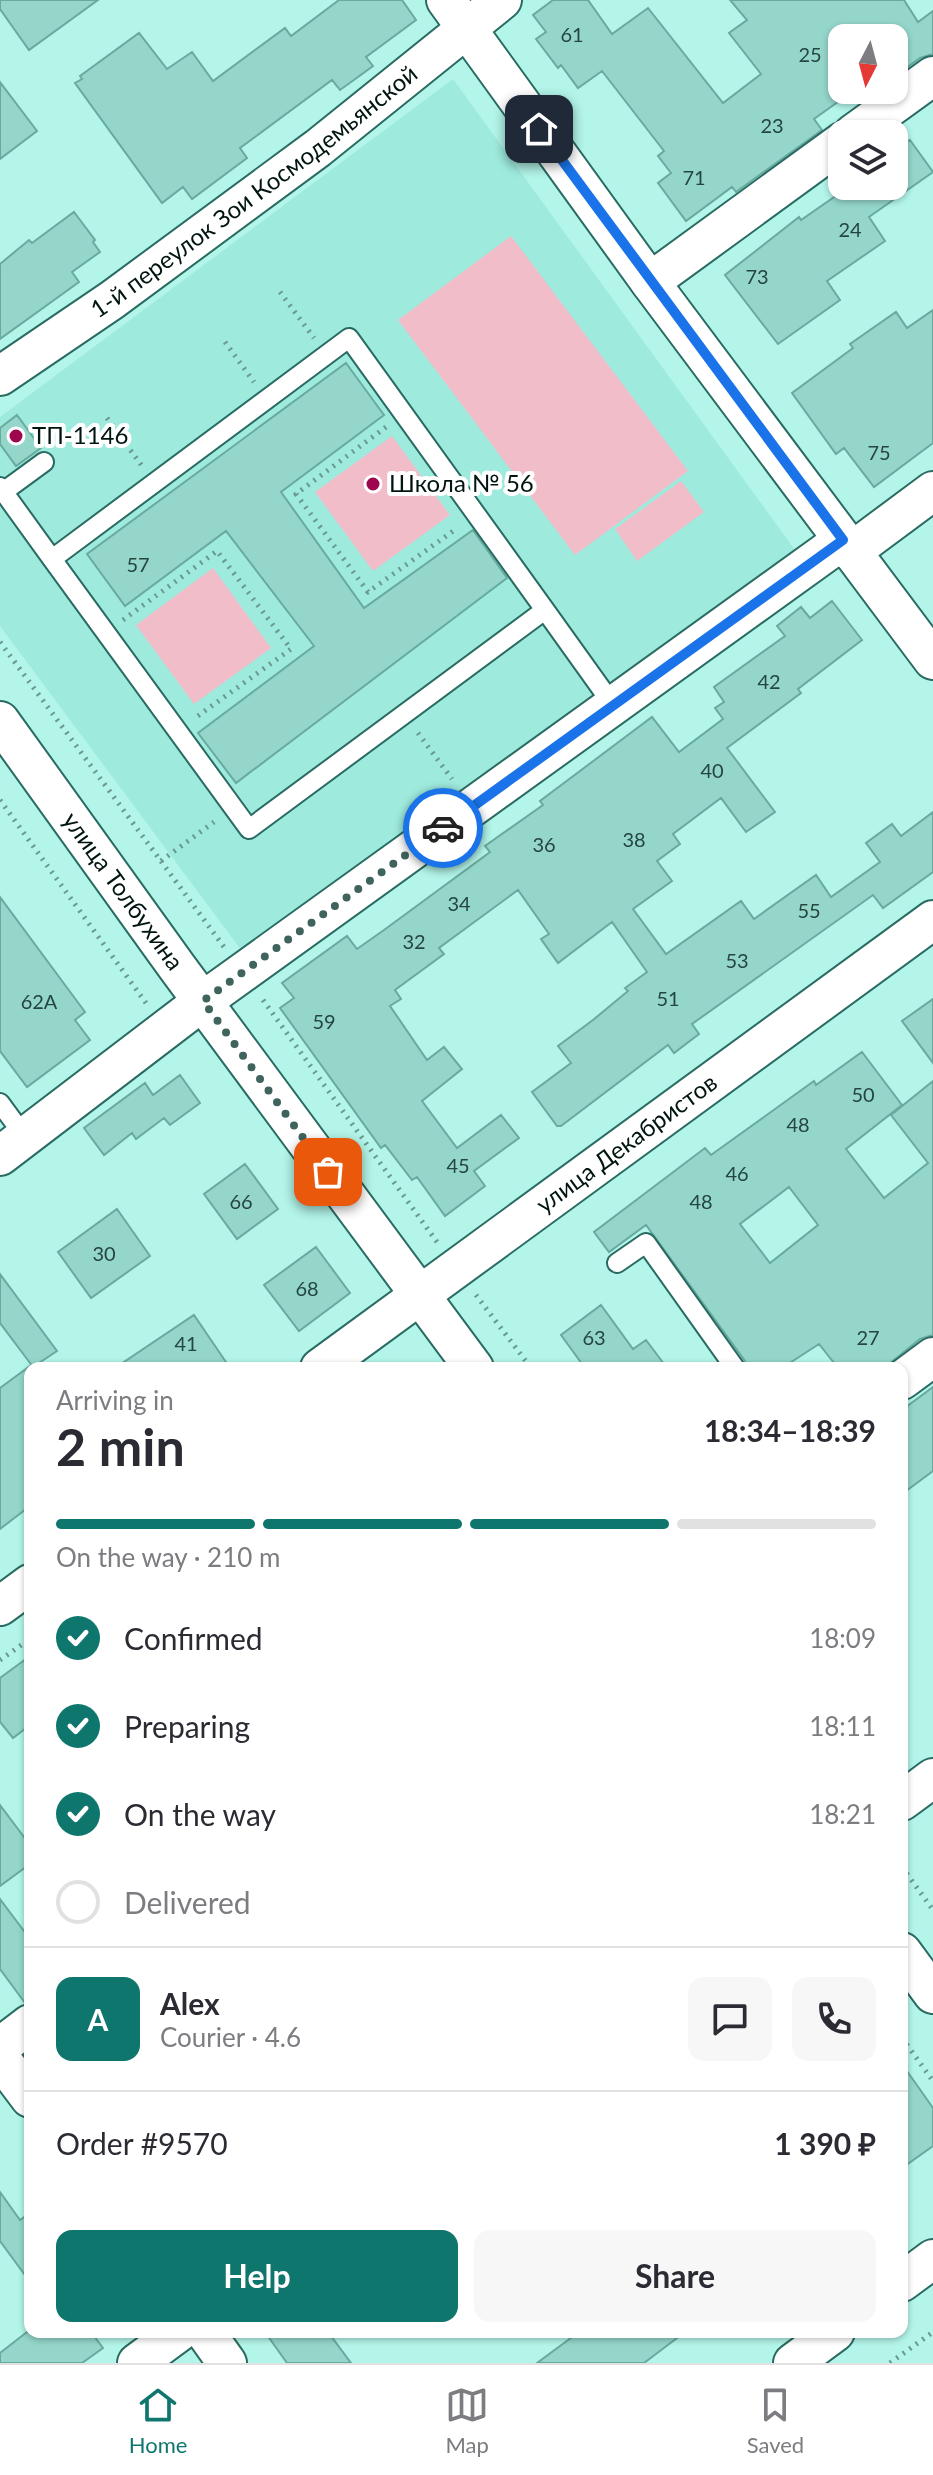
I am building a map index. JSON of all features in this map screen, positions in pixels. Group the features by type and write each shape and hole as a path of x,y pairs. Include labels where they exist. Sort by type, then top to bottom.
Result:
{"street":[{"name":"1-й переулок Зои Космодемьянской","path":"0,376 112,300 318,148 456,13 502,0"},
{"path":"456,13 650,282 933,660"},
{"path":"872,120 933,76"},
{"path":"650,282 828,152"},
{"path":"13,1147 203,1001 613,705 933,491"},
{"name":"улица Толбухина","path":"7,746 203,1001 469,1362"},
{"name":"улица Декабристов","path":"334,1362 418,1295 933,920"},
{"path":"908,1376 933,1357"},
{"path":"0,1606 24,1588"},
{"path":"908,1797 933,1778"},
{"path":"908,1960 933,1994"},
{"path":"0,2047 24,2029"},
{"path":"0,2058 24,2090"},
{"path":"908,2278 933,2259"},
{"path":"137,2363 171,2338"},
{"path":"209,2338 227,2363"},
{"path":"793,2363 827,2338"}],"lane":[{"path":"52,559 349,338 613,705"},
{"path":"44,462 2,490 249,829 545,610"},
{"path":"0,1103 13,1147"},
{"path":"617,1263 646,1243 731,1362"}],"path":[{"path":"280,292 326,355"},
{"path":"225,342 266,399"},
{"path":"404,414 296,494 368,592 477,515"},
{"path":"107,418 154,483"},
{"path":"106,632 217,551 291,649 178,731"},
{"path":"0,642 526,1362"},
{"path":"404,714 453,780"},
{"path":"0,800 165,1029"},
{"path":"161,861 234,807"},
{"path":"0,1660 24,1643"},
{"path":"908,1875 933,1910"},
{"path":"908,2046 933,2081"},
{"path":"890,2363 933,2332"}],"shaded area":[{"name":"Школа № 56","path":"453,79 795,550 242,951 0,626 0,417"},
{"path":"511,236 688,471 575,555 398,320"},
{"path":"392,436 450,515 373,571 315,492"},
{"path":"681,481 704,512 637,561 615,529"},
{"path":"213,568 271,648 194,704 136,625"}],"building":[{"path":"0,0 98,0 29,50 0,9"},
{"path":"339,0 402,0 416,20 366,57 373,66 358,77 340,90 332,80 240,148 247,158 192,199 183,187 162,203 75,83 82,79 80,76 139,33 167,69 192,52 213,81 285,28 291,36"},
{"path":"553,0 588,0 612,34 648,8 723,103 761,74 729,33 747,20 730,0 904,0 918,22 933,11 933,54 908,67 908,24 828,24 828,104 835,104 814,119 822,130 736,192 732,187 686,221 658,183 671,173 658,156 664,151 602,71 578,88 561,65 558,68 536,39 546,32 533,15"},
{"path":"0,82 37,131 0,159"},
{"path":"910,140 933,172 908,190"},
{"path":"830,200 893,200 869,217 885,241 827,281 840,300 778,344 725,275 799,217 801,220"},
{"path":"74,212 100,252 72,272 79,282 0,339 0,264 29,240 32,243"},
{"path":"933,310 933,443 874,487 844,448 836,454 792,393 853,348 850,344 896,312 907,328"},
{"path":"346,363 384,415 281,492 364,608 473,530 507,578 236,783 198,733 314,646 226,531 125,606 87,554"},
{"name":"ТП-1146","path":"17,415 41,448 16,466 0,444 0,428"},
{"path":"832,601 862,640 798,689 801,693 727,748 775,812 746,832 721,798 673,834 680,844 657,861 672,881 633,909 666,954 741,901 754,919 816,875 831,897 880,862 866,843 892,824 901,836 933,812 933,872 883,908 873,895 692,1024 699,1034 674,1053 668,1045 561,1126 557,1126 532,1092 571,1063 558,1046 628,991 625,988 647,972 612,922 558,963 541,939 549,934 518,890 439,948 444,954 395,990 401,999 390,1006 427,1060 444,1047 462,1069 422,1101 457,1148 501,1115 519,1138 474,1171 485,1186 445,1216 417,1177 412,1180 385,1145 381,1148 280,1008 294,998 282,983 347,936 357,949 384,930 490,852 485,846 543,805 540,801 652,717 679,752 723,719 715,708 724,702 714,687 785,636 777,626 801,607 810,618"},
{"path":"0,897 85,1012 75,1020 90,1040 27,1087 0,1051"},
{"path":"933,999 933,1063 902,1021"},
{"path":"862,1052 902,1105 846,1149 884,1198 928,1163 891,1115 933,1081 933,1335 920,1339 891,1362 833,1362 819,1344 791,1362 745,1362 646,1225 609,1252 594,1232 705,1148 711,1155 814,1081 816,1085","holes":["789,1187 818,1225 770,1263 740,1224"]},
{"path":"180,1075 200,1103 170,1125 164,1118 136,1139 132,1133 104,1155 84,1128 145,1083 153,1095"},
{"path":"245,1164 278,1209 237,1239 204,1194"},
{"path":"117,1209 150,1256 91,1298 58,1252"},
{"path":"316,1247 350,1293 299,1331 264,1285"},
{"path":"0,1274 57,1351 40,1362 29,1362 0,1323"},
{"path":"601,1305 633,1349 646,1340 662,1362 581,1362 561,1335"},
{"path":"194,1315 226,1362 124,1362"},
{"path":"24,1370 24,1511 0,1529 0,1388"},
{"path":"933,1387 933,1471 908,1490 908,1406"},
{"path":"24,1660 24,1730 13,1738 0,1722 0,1678"},
{"path":"0,1805 24,1837 24,1868 0,1886"},
{"path":"0,1899 24,1931 24,2002 0,1969"},
{"path":"908,2073 933,2108 933,2146 908,2164"},
{"path":"0,2192 20,2220 24,2217 24,2274 0,2241"},
{"path":"24,2334 24,2338 96,2338 103,2348 82,2363 0,2363 0,2353"},
{"path":"269,2338 332,2338 351,2363 287,2363"},
{"path":"571,2338 677,2338 644,2363 537,2363"}],"way so far":[{"path":"328,1172 203,1001 443,828"}],"place":[{"name":"ТП-1146","path":"16,436"},
{"name":"Школа № 56","path":"373,484"}],"route":[{"path":"443,828 843,540 539,129"}]}
